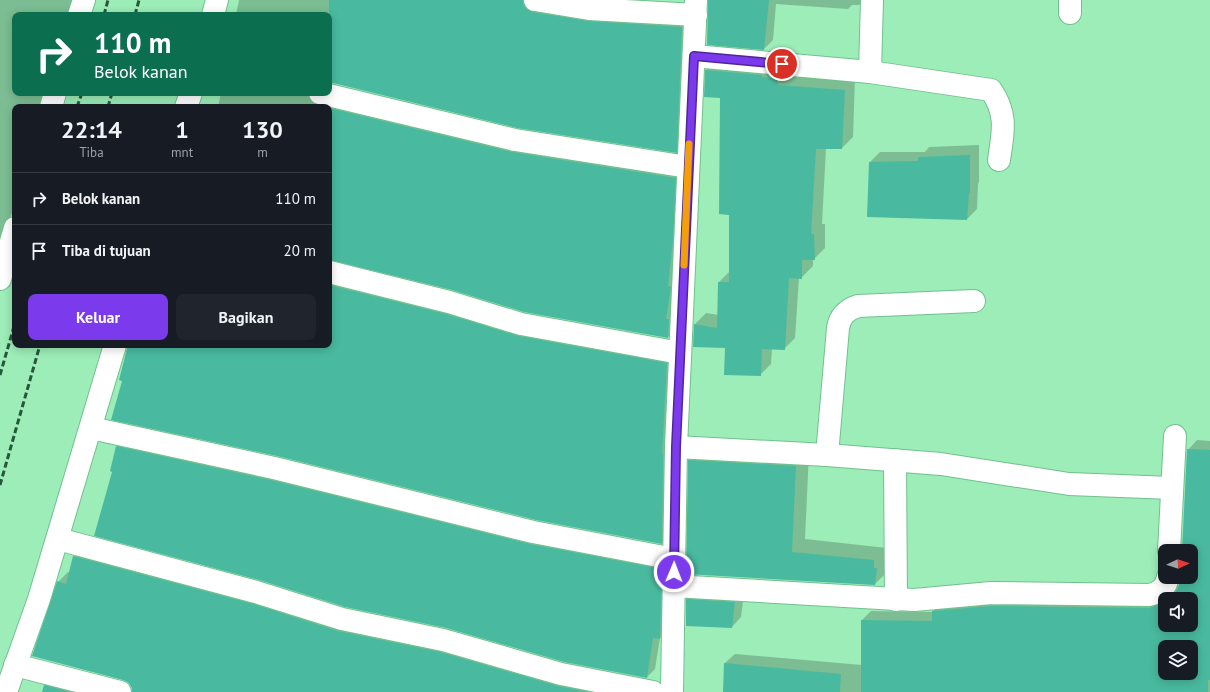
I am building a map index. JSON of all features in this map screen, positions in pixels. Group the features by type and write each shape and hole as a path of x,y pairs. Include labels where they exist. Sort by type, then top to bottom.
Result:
{"street":[{"path":"80,12 84,0"},
{"path":"214,12 217,0"},
{"path":"535,0 589,9 696,7 676,447 672,692"},
{"path":"870,72 872,0"},
{"path":"694,56 870,72 990,90 999,102 1004,127 999,160"},
{"path":"332,96 515,140 688,167"},
{"path":"0,279 12,238"},
{"path":"332,273 449,302 521,324 680,353"},
{"path":"828,455 838,328 840,320 845,313 858,306 974,301"},
{"path":"6,692 39,599 75,543 106,431 115,348"},
{"path":"106,431 274,468 533,532 674,559"},
{"path":"1169,544 1175,436"},
{"path":"676,447 895,460 941,464 1069,484 1172,488"},
{"path":"895,460 896,600"},
{"path":"75,543 256,592 342,619 443,640 562,674 653,692"},
{"path":"673,586 914,600 991,594 1149,595 1156,594 1162,590 1166,584"},
{"path":"17,660 120,692"}],"building":[{"path":"329,0 523,0 523,5 533,12 588,21 682,27 677,153 517,128 332,83 332,12 329,12"},
{"path":"708,0 769,0 764,50 707,45"},
{"path":"705,70 762,75 762,77 778,79 778,85 845,90 842,149 816,149 811,234 814,234 815,260 802,260 802,279 789,278 785,350 762,349 761,376 724,375 725,348 693,347 694,324 717,328 718,282 729,282 729,215 719,214 720,98 704,97"},
{"path":"332,109 512,152 676,178 673,240 668,286 671,287 666,319 669,319 668,338 524,312 452,290 332,261"},
{"path":"970,155 970,193 967,220 867,217 869,162 918,161 918,157"},
{"path":"332,286 446,314 519,336 667,363 662,454 662,544 536,520 277,456 111,420 122,381 119,380 127,348 332,348"},
{"path":"116,446 271,480 530,544 662,569 660,639 653,638 647,678 564,662 446,628 345,607 259,580 94,536 112,472 110,471"},
{"path":"1187,449 1210,450 1210,680 1208,680 1208,692 861,692 861,620 932,621 932,611 991,606 1149,608 1158,605 1158,632 1198,632 1198,592 1175,592 1179,584 1198,584 1198,544 1182,544"},
{"path":"688,460 796,466 792,552 874,560 874,568 877,568 875,585 686,574"},
{"path":"73,556 253,604 338,631 440,652 558,686 588,692 132,692 132,688 129,683 123,680 32,656 57,581 66,584"},
{"path":"686,599 735,602 732,628 686,626"},
{"path":"724,663 841,674 840,692 723,692"},
{"path":"44,685 70,692 42,692"}],"railway":[{"path":"105,12 108,0"},
{"path":"136,12 139,0"},
{"path":"78,104 81,96"},
{"path":"109,104 111,96"},
{"path":"0,375 12,333"},
{"path":"0,485 39,348"}],"slow traffic":[{"path":"684,265 689,144"}],"route":[{"path":"674,572 676,447 694,56 782,64"}]}
